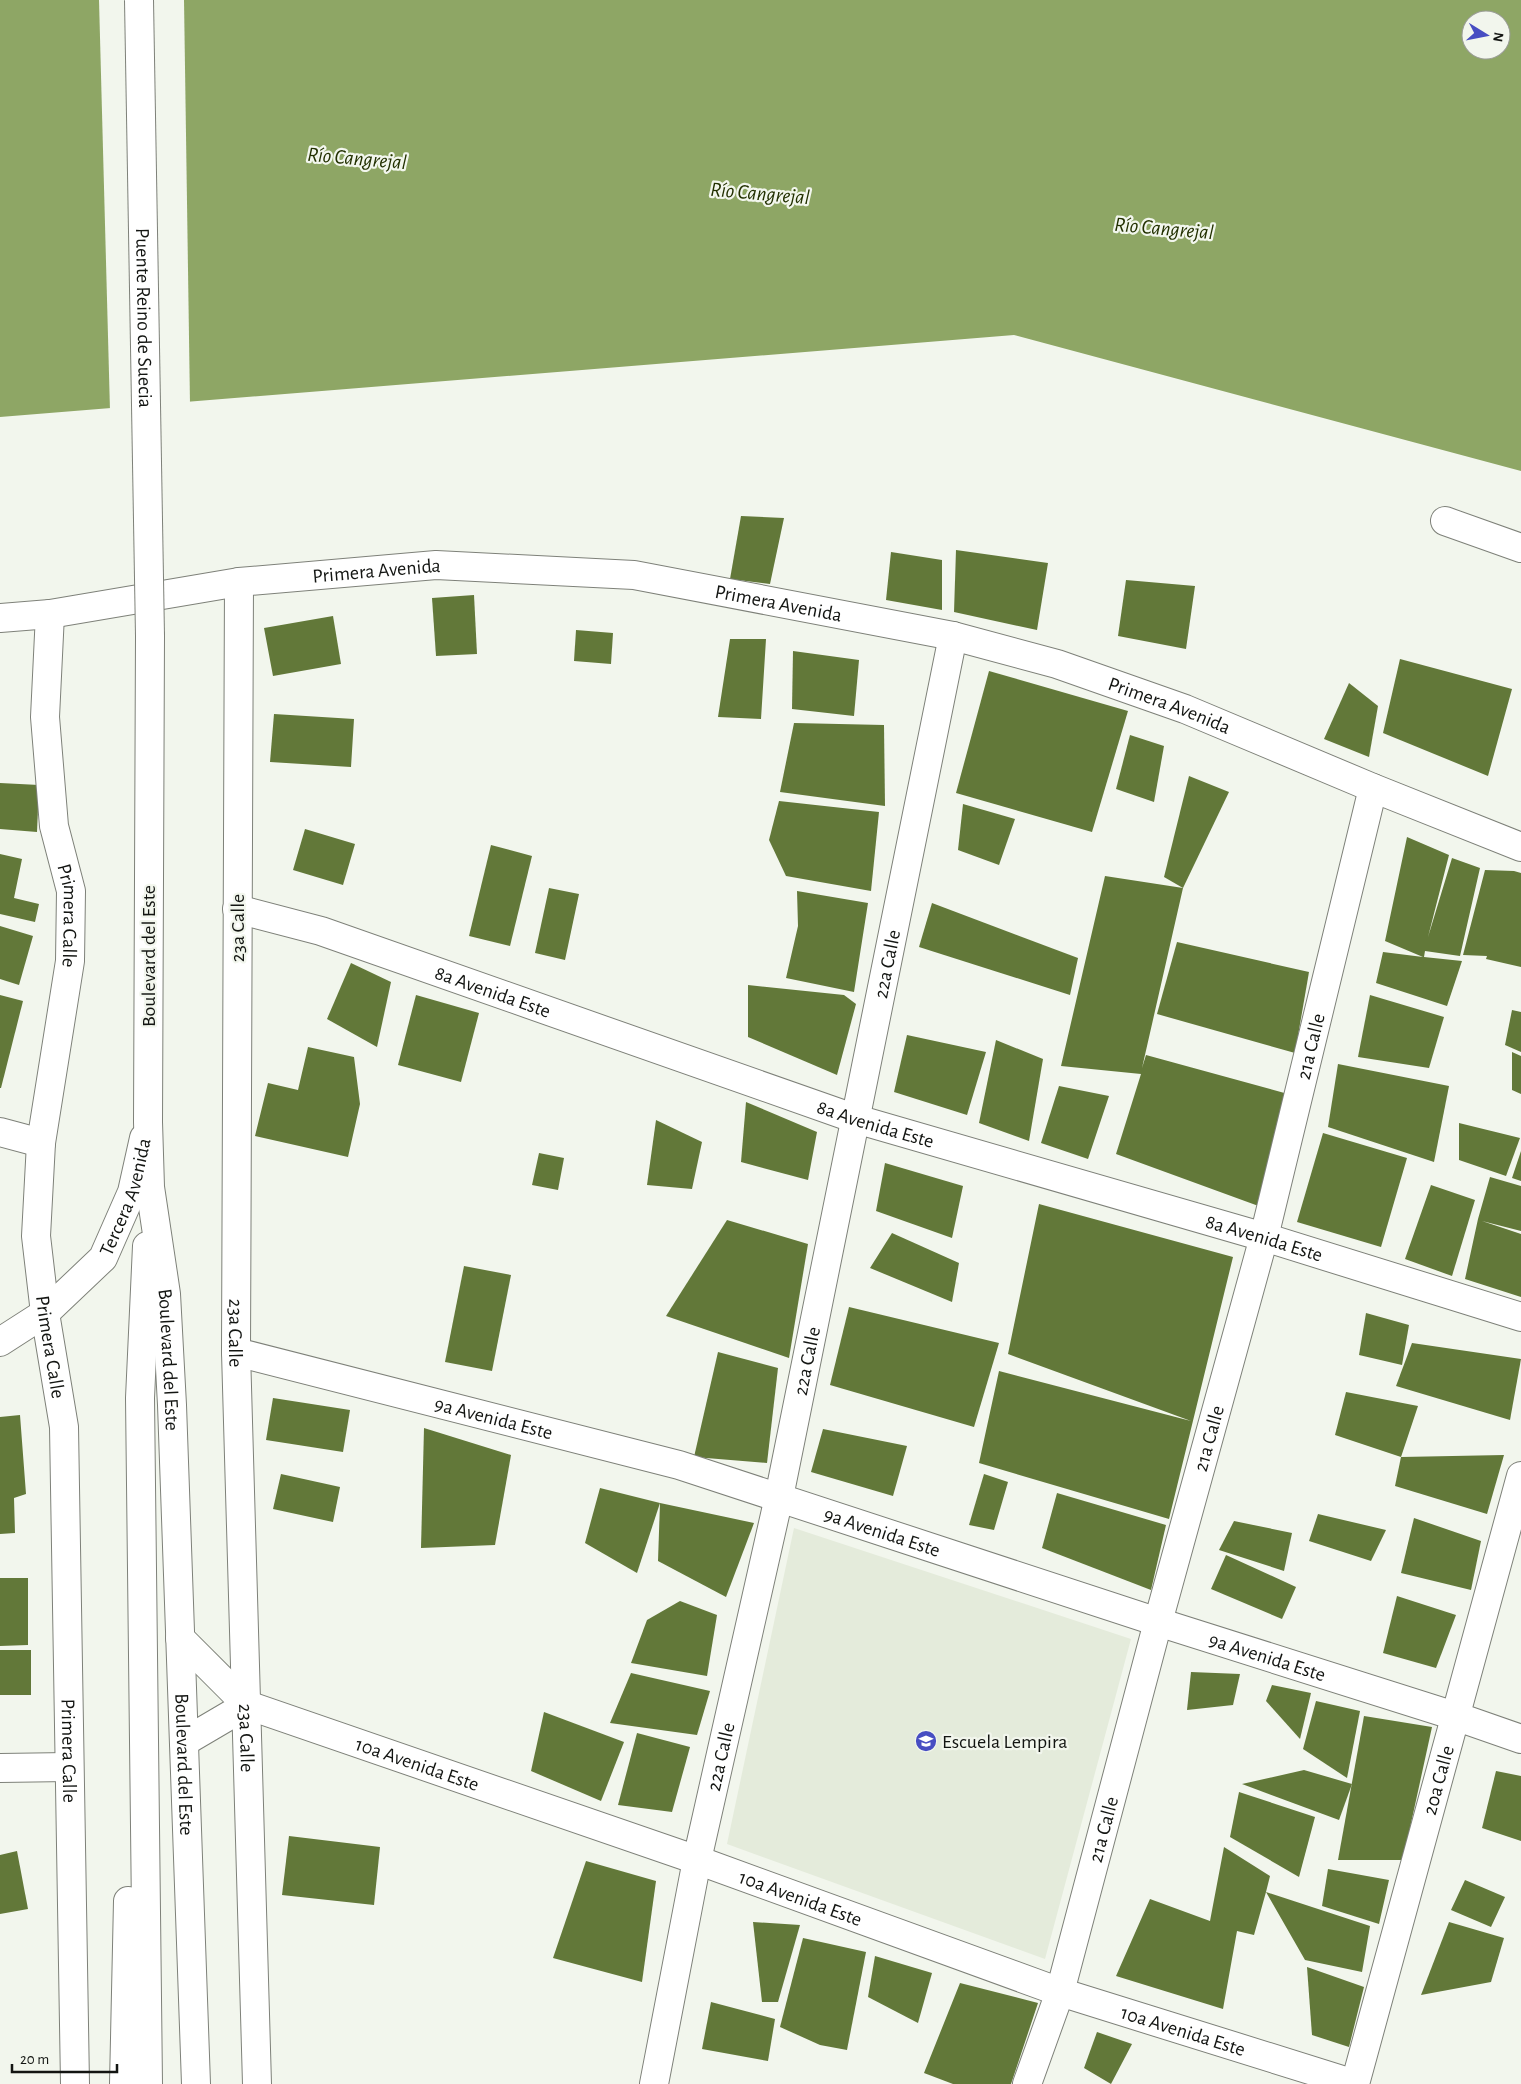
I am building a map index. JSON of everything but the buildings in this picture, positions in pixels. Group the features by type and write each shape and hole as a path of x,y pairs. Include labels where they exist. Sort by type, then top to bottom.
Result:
{"street":[{"name":"Puente Reino de Suecia","path":"138,0 150,636"},
{"path":"1445,521 1521,548"},
{"name":"Primera Avenida","path":"0,618 50,614 239,582 436,565 634,575 953,636 1057,664 1185,709 1373,788 1521,847"},
{"name":"23a Calle","path":"239,582 236,1352 256,2084"},
{"name":"Primera Calle","path":"50,614 45,717 54,826 71,891 70,961 41,1144 36,1236 45,1313 64,1427 68,1767 75,2084"},
{"name":"Boulevard del Este","path":"150,636 148,1122 150,1187 166,1294 196,2084"},
{"name":"22a Calle","path":"654,2084 697,1860 779,1497 953,636"},
{"name":"21a Calle","path":"1027,2084 1060,1992 1158,1622 1264,1237 1373,788"},
{"name":"8a Avenida Este","path":"237,909 321,931 856,1119 1264,1237 1521,1317"},
{"name":"Tercera Avenida","path":"0,1342 45,1313 103,1258 132,1192 148,1122"},
{"path":"0,1132 41,1144"},
{"path":"148,2084 140,1398 150,1187"},
{"name":"9a Avenida Este","path":"236,1352 680,1465 1521,1739"},
{"name":"20a Calle","path":"1355,2084 1521,1476"},
{"path":"180,1638 247,1705 184,1742"},
{"path":"124,2084 128,1892 143,1657"},
{"name":"10a Avenida Este","path":"247,1705 697,1860 1060,1992 1355,2084"},
{"path":"0,1768 68,1767"}],"shaded area":[{"name":"Escuela Lempira","path":"794,1528 1131,1639 1045,1959 727,1844"}],"water":[{"name":"Río Cangrejal","path":"0,0 1521,0 1521,471 1014,335 0,417"}],"pier":[{"path":"99,0 184,0 190,404 110,411"}],"place":[{"name":"Escuela Lempira","path":"926,1741"}]}
